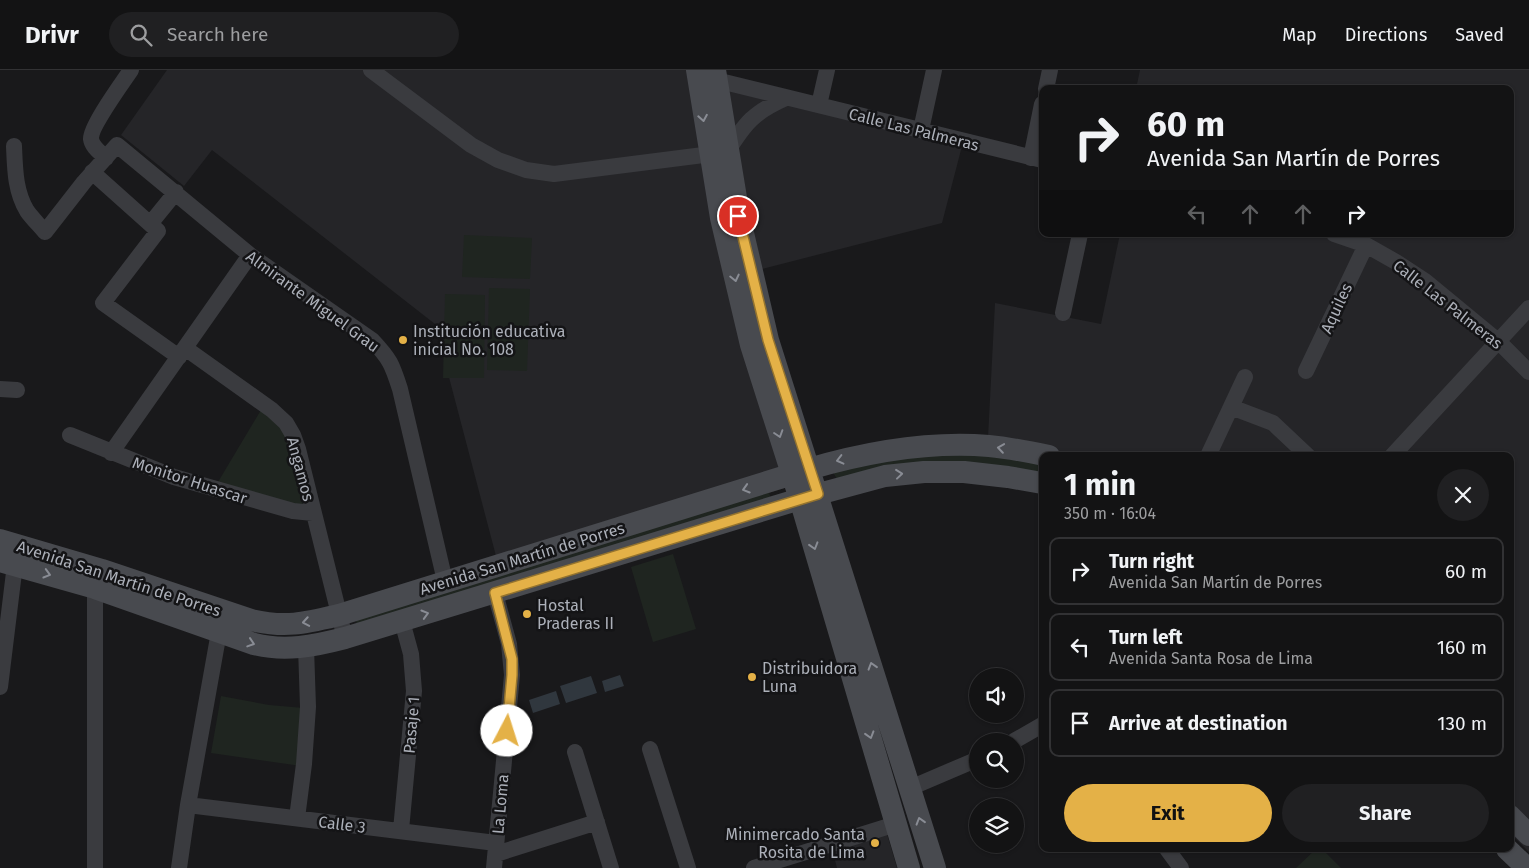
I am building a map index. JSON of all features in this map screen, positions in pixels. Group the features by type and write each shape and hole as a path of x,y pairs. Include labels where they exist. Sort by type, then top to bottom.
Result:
{"main road":[{"path":"709,73 719,154 721,218 751,345 801,472 910,788 935,868"},
{"name":"Avenida San Martín de Porres","path":"8,553 102,570 234,615 271,625 306,623 339,615 801,472 872,452 948,445 989,446 1039,454"},
{"path":"1020,479 1026,451"},
{"name":"Avenida San Martín de Porres","path":"8,553 95,588 219,632 270,648 306,647 402,621 809,497 885,476 924,472 964,472 1039,483"},
{"path":"809,497 909,868"},
{"path":"1514,820 1529,835"}],"street":[{"path":"14,146 19,196 28,212 45,232 92,172 106,158 94,146 91,138 94,127 131,70"},
{"path":"371,70 470,145 498,160 526,170 554,174 719,154 744,125 769,106 786,98"},
{"path":"819,105 827,70"},
{"path":"921,130 934,70"},
{"path":"1047,85 1050,70"},
{"name":"Calle Las Palmeras","path":"709,73 786,98 1037,159"},
{"path":"1037,159 1039,137"},
{"name":"Almirante Miguel Grau","path":"106,158 117,145 250,255 372,340 386,355 400,389 445,582"},
{"path":"92,172 154,228 176,192"},
{"name":"Angamos","path":"154,228 103,302 272,410 286,422 298,449 344,638"},
{"path":"1063,313 1079,237"},
{"name":"Calle Las Palmeras","path":"1343,237 1366,245 1396,262 1424,282 1499,342 1529,372"},
{"name":"Aquiles","path":"1306,371 1366,245"},
{"path":"111,453 250,255"},
{"path":"1396,452 1529,308"},
{"path":"1210,452 1246,377"},
{"path":"0,389 16,390"},
{"path":"1231,407 1273,423 1304,452"},
{"name":"Monitor Huascar","path":"70,436 174,478 293,511 313,513"},
{"path":"0,681 8,553"},
{"path":"95,588 95,868"},
{"name":"La Loma","path":"495,593 509,644 512,675 495,855"},
{"name":"Pasaje 1","path":"401,830 414,692 411,654 402,621"},
{"path":"179,868 188,805 219,632"},
{"path":"297,818 304,764 308,708 306,647"},
{"path":"1024,735 1039,727"},
{"path":"650,748 688,868"},
{"path":"575,752 611,868"},
{"path":"910,788 969,763"},
{"name":"Calle 3","path":"188,805 401,830 495,855"},
{"path":"495,855 597,822"},
{"path":"754,868 896,824"},
{"path":"1169,852 1182,868"}],"shaded area":[{"path":"167,70 706,70 962,146 942,223 742,274 804,482 501,575 435,324 212,150 184,186 121,135"},
{"path":"1140,70 1529,70 1529,852 1514,837 1514,452 1039,452 1039,457 987,457 995,303 1101,324 1119,237 1514,237 1514,85 1137,85"},
{"path":"464,235 532,238 530,279 462,277"},
{"path":"489,288 530,289 527,371 487,370"},
{"path":"445,294 485,295 484,378 443,378"},
{"path":"261,410 284,431 304,500 302,505 297,507 218,482"},
{"path":"935,450 1039,461 1039,475 837,479 832,465"},
{"path":"767,486 771,499 357,626 355,617"},
{"path":"673,554 696,629 653,642 631,567"},
{"path":"620,675 624,686 605,692 602,681"},
{"path":"591,676 597,693 566,703 560,686"},
{"path":"556,691 560,704 533,713 529,700"},
{"path":"221,696 269,705 304,708 301,766 211,753"},
{"name":"Minimercado Santa Rosita de Lima","path":"887,834 897,868 837,868 833,852"},
{"path":"1313,852 1325,852 1341,868 1296,868"}],"place":[{"name":"Institución educativa inicial No. 108","path":"403,340"},
{"name":"Hostal Praderas II","path":"527,614"},
{"name":"Distribuidora Luna","path":"752,677"},
{"name":"Minimercado Santa Rosita de Lima","path":"875,843"}],"route":[{"path":"507,731 512,659 495,593 818,494 768,340 738,216"}]}
